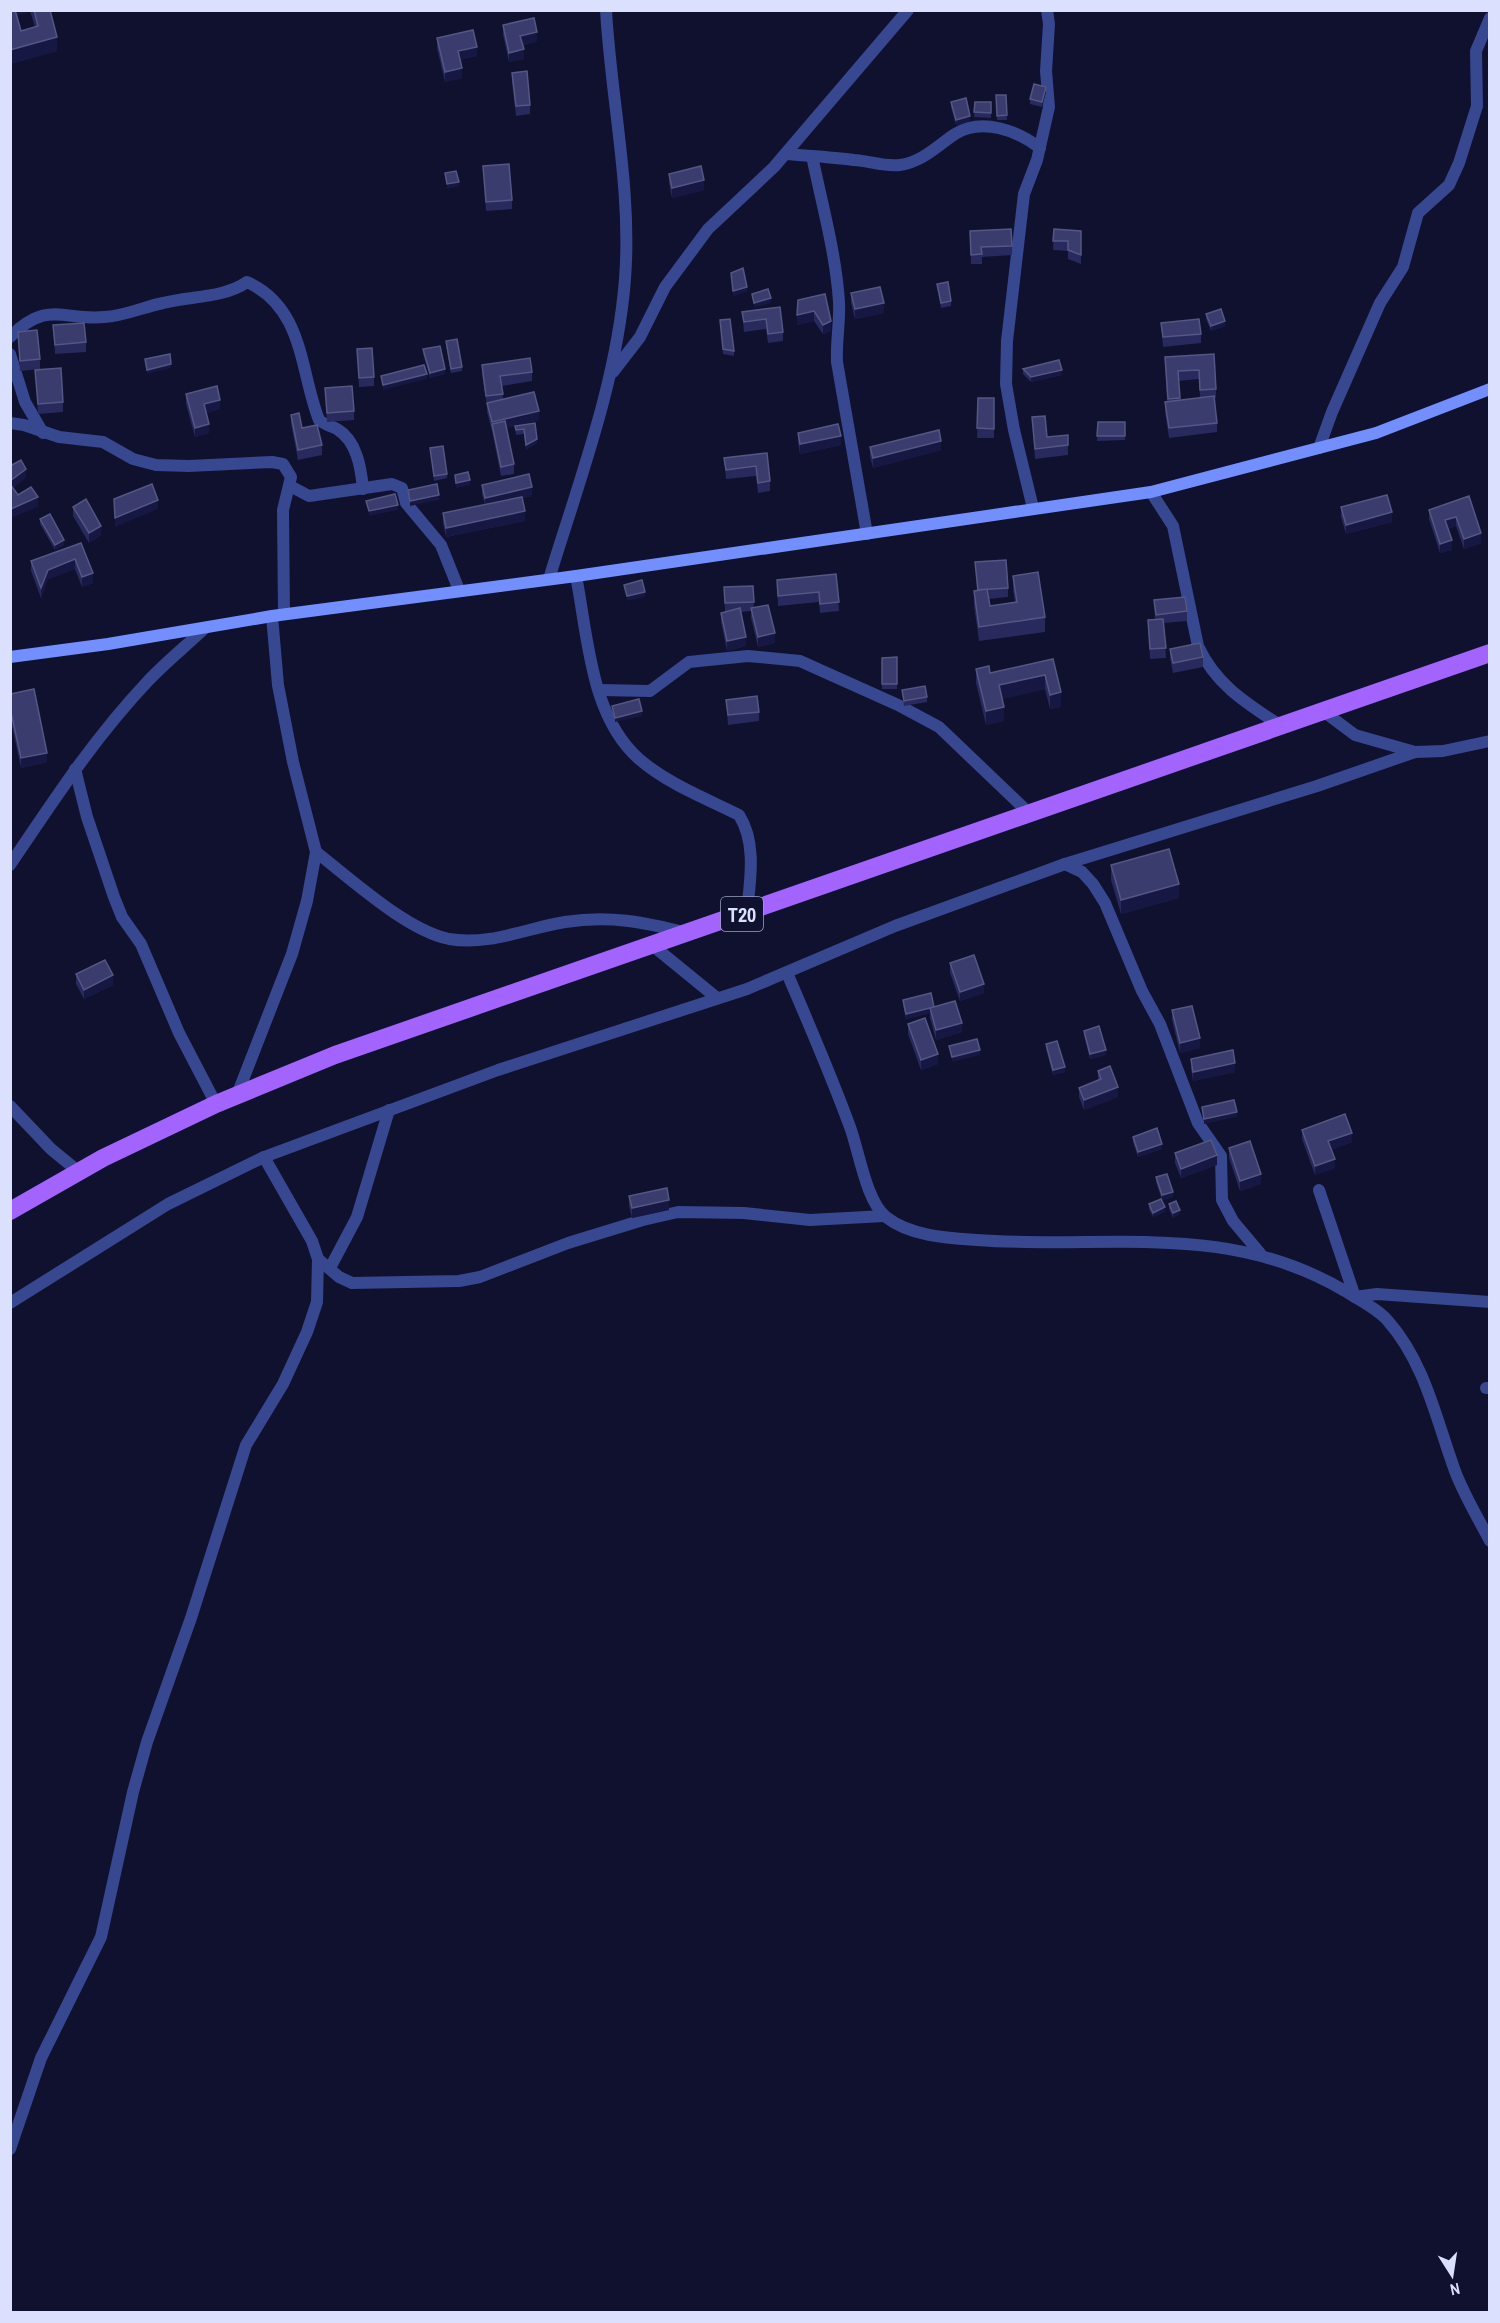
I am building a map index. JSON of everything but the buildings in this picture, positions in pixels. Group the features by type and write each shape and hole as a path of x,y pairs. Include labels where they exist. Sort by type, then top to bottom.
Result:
{"main road":[{"name":"T20","path":"10,1210 79,1172 216,1104 335,1055 1490,653"}],"street":[{"path":"549,579 612,373 625,278 618,122 606,10"},
{"path":"612,373 640,337 666,287 708,229 786,154 899,16 909,10"},
{"path":"1032,508 1006,384 1007,340 1024,194 1040,148 1049,107 1046,71 1049,24 1047,10"},
{"path":"1319,448 1332,412 1380,303 1403,267 1418,213 1449,185 1459,164 1477,106 1476,51 1490,18"},
{"path":"786,154 857,160 887,166 901,165 919,159 957,133 986,127 1010,129 1025,136 1040,148"},
{"path":"812,156 836,277 840,323 836,338 837,362 867,534"},
{"path":"10,337 22,326 50,313 60,312 89,318 121,315 160,303 231,290 247,282 274,300 287,317 307,369 312,403 319,420 337,429 350,441 361,468 363,489"},
{"path":"10,354 25,402 43,433"},
{"path":"10,657 278,615 576,576 1151,492 1376,433 1490,389"},
{"path":"10,423 24,425 59,437 103,442 133,459 156,465 189,466 272,462 283,464 288,471 290,486 283,510 278,615 280,696 293,762 316,852 307,902 292,954 237,1095"},
{"path":"290,486 309,496 392,484 402,488 408,505 441,544 459,591"},
{"path":"1151,492 1173,526 1198,646 1206,664 1237,698 1281,726"},
{"path":"576,576 606,714 616,732 640,760 686,789 739,815 745,825 749,844 747,912"},
{"path":"10,865 75,770 149,680 205,628"},
{"path":"600,690 650,691 689,662 748,656 801,661 898,705 939,727 1029,813"},
{"path":"1323,711 1355,735 1415,752"},
{"path":"10,1303 168,1204 264,1157 508,1067 787,973 895,926 1065,864 1317,786 1415,752 1443,751 1490,741"},
{"path":"75,770 87,817 122,917 141,944 179,1033 216,1104"},
{"path":"316,852 406,920 448,939 497,938 566,922 633,919 688,933"},
{"path":"1065,864 1088,878 1105,903 1134,973 1160,1024 1198,1123 1221,1156 1222,1200 1233,1221 1261,1254"},
{"path":"652,945 717,998"},
{"path":"787,973 850,1127 868,1185 884,1216 904,1228 947,1238 1009,1242 1094,1241 1212,1245 1261,1254 1318,1275 1387,1319 1415,1360 1456,1474 1490,1541"},
{"path":"10,1106 51,1149 79,1172"},
{"path":"330,1268 357,1217 389,1110"},
{"path":"10,2149 41,2058 100,1937 133,1792 147,1742 191,1618 246,1445 283,1384 307,1332 317,1302 318,1259 297,1213 264,1157"},
{"path":"1319,1190 1355,1298"},
{"path":"318,1259 339,1277 352,1283 459,1281 480,1277 608,1230 678,1212 744,1214 810,1220 884,1216"},
{"path":"1355,1298 1377,1293 1490,1302"}]}
